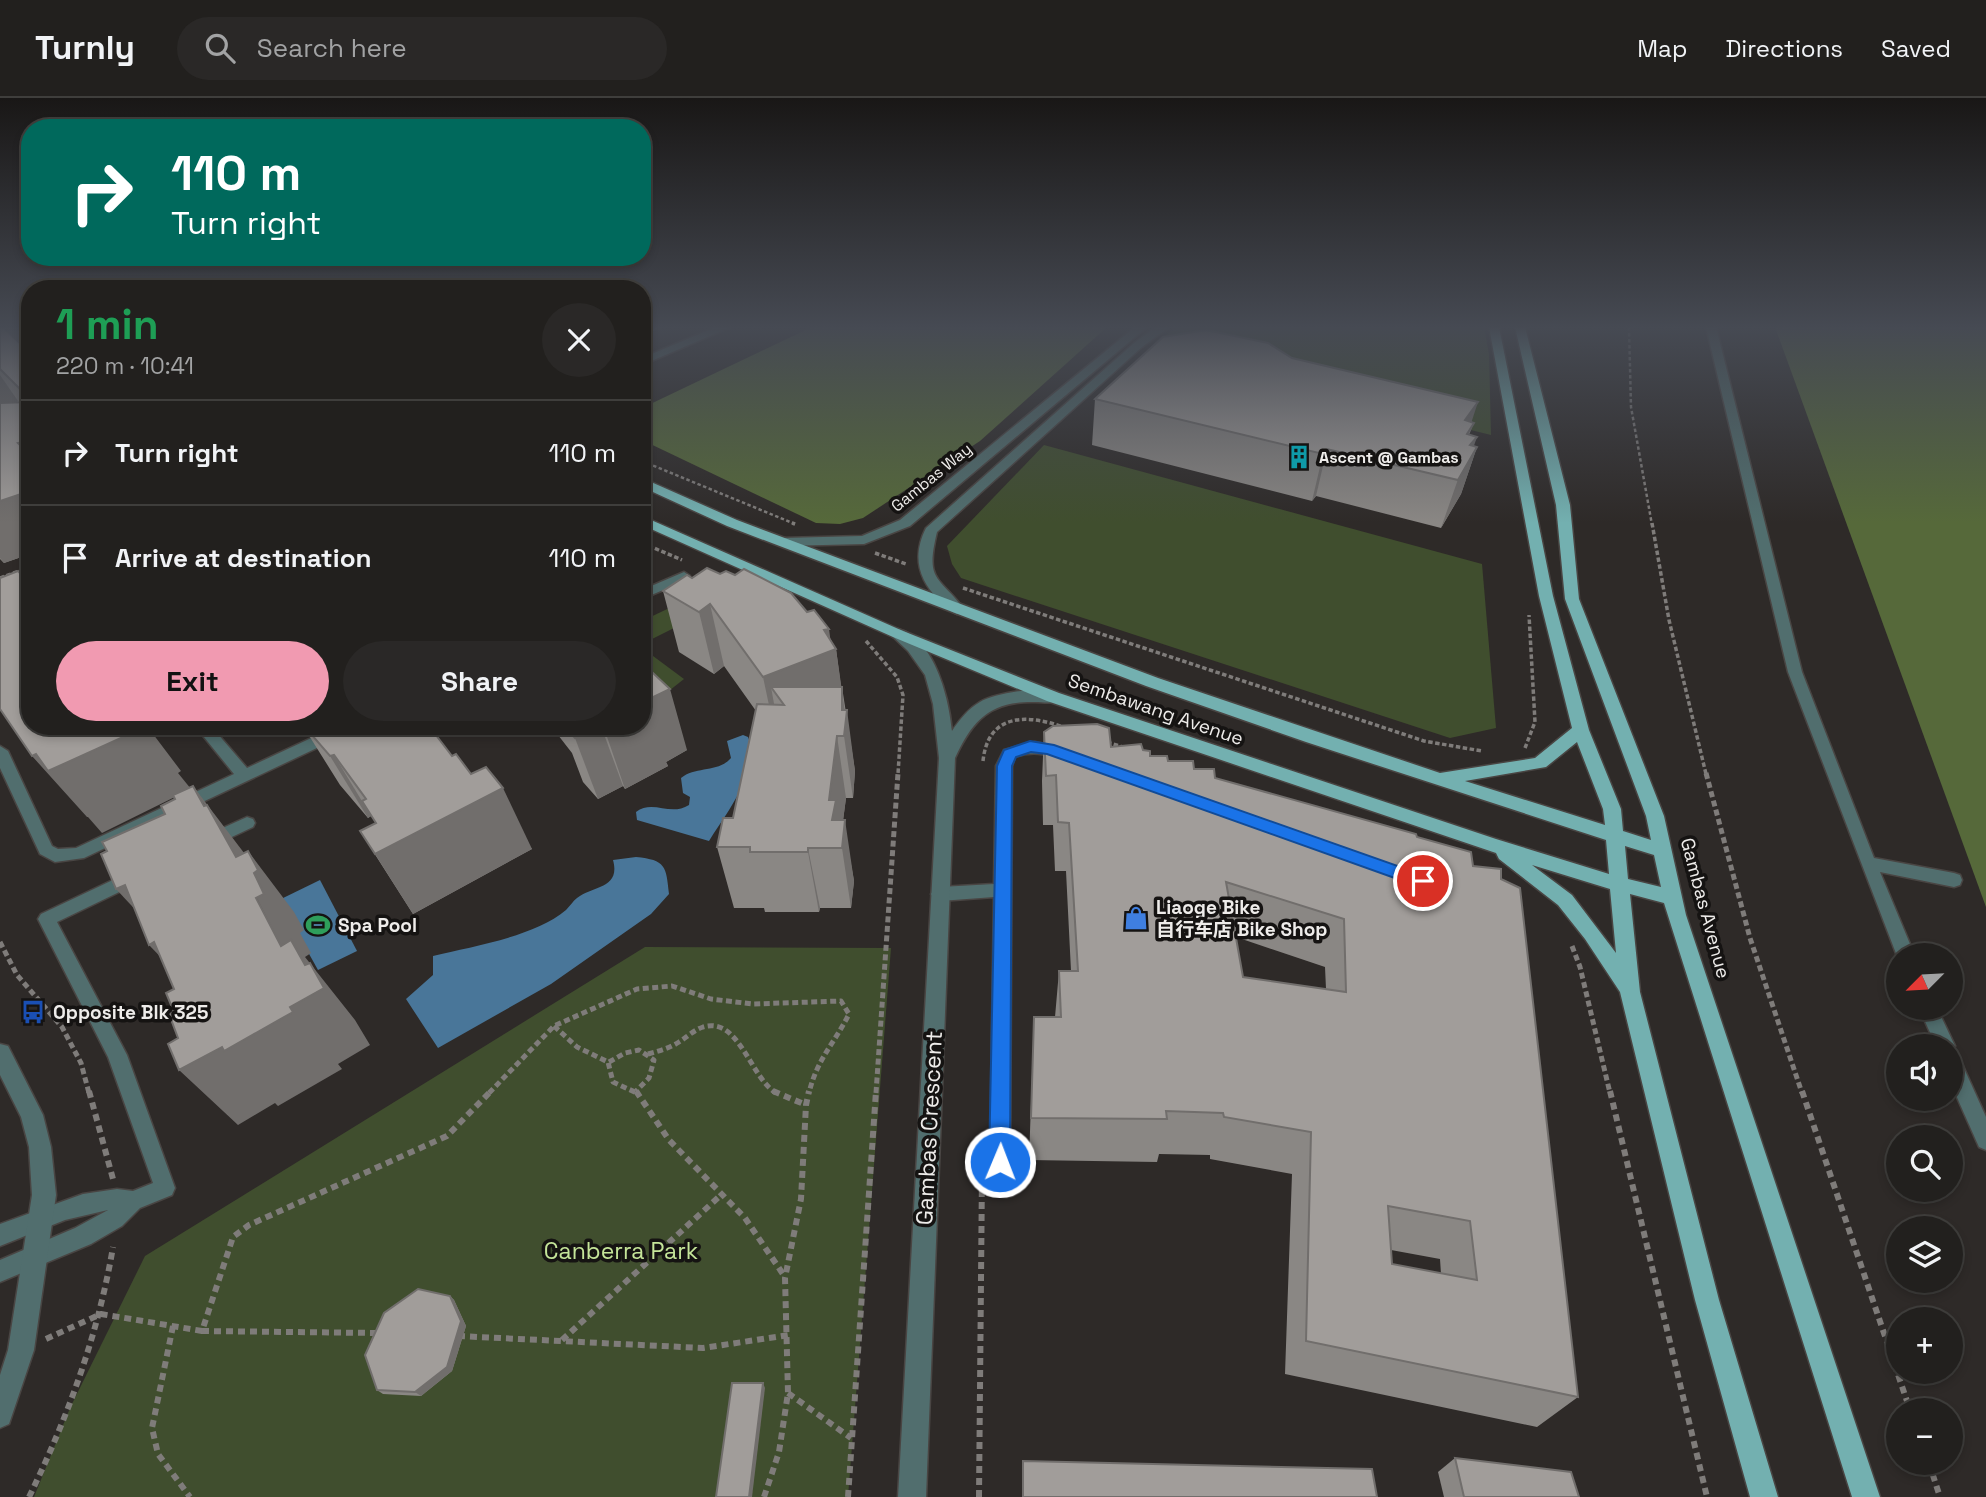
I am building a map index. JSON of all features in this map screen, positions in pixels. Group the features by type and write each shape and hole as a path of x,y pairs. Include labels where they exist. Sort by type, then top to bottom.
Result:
{"main road":[{"path":"1507,392 1546,596 1581,730 1612,809 1630,992 1707,1300 1764,1497"},
{"name":"Gambas Avenue","path":"1536,392 1563,505 1572,599 1654,816 1672,898 1867,1497"},
{"name":"Sembawang Avenue","path":"651,486 732,523 1152,682 1312,738 1663,851"},
{"name":"Sembawang Avenue","path":"651,524 898,634 1053,697 1490,844 1672,898"},
{"path":"1440,778 1540,763 1581,730"},
{"path":"1490,844 1565,900 1592,933 1630,992"}],"street":[{"name":"Gambas Way","path":"783,542 864,540 905,523 1063,392"},
{"name":"Gambas Way","path":"923,565 931,531 1085,392"},
{"path":"923,565 929,581 957,609"},
{"name":"Gambas Crescent","path":"898,634 930,664 939,690 947,758 912,1497"},
{"name":"Gambas Crescent","path":"947,758 961,728 983,706 1016,695 1053,697"},
{"path":"0,1053 32,1115 44,1195 21,1350 0,1415"}],"lane":[{"path":"1727,392 1795,672 1901,943"},
{"path":"651,590 688,570"},
{"path":"210,735 243,775"},
{"path":"0,751 46,850 55,856 78,854 330,735"},
{"path":"1000,1162 1004,766 1009,754 1030,746 1074,758"},
{"path":"197,847 247,823"},
{"path":"1868,863 1954,880"},
{"path":"0,1271 114,1219 133,1202 165,1188 117,1055 47,919 147,871"},
{"path":"940,894 1003,890"},
{"path":"1963,1087 1986,1140"},
{"path":"0,1235 114,1197 133,1202"}],"path":[{"path":"1631,392 1668,621 1722,839 1750,938 1906,1398"},
{"path":"651,465 797,524"},
{"path":"864,540 867,550 898,564 923,565"},
{"path":"651,548 688,570"},
{"path":"0,580 2,584 21,575"},
{"path":"12,583 21,577"},
{"path":"955,583 960,587 1424,741 1470,751 1491,752"},
{"path":"848,1497 903,695 897,677 862,637"},
{"path":"1000,726 1036,718 1076,731"},
{"path":"1102,740 1129,749"},
{"path":"1514,750 1526,748"},
{"path":"1568,937 1580,967 1707,1497"},
{"path":"202,1331 233,1237 249,1224 447,1136 554,1026 638,989 672,986 711,999 753,1004 841,1001 849,1014 816,1068 806,1105 801,1199 785,1278 789,1335 788,1392 779,1452 764,1497"},
{"path":"648,1054 670,1048 694,1030 708,1025 724,1028 736,1036 752,1069 764,1085 784,1097 806,1105"},
{"path":"554,1026 577,1047 608,1062"},
{"path":"608,1062 625,1053 639,1050 654,1060 649,1082 636,1091"},
{"path":"608,1062 613,1082 636,1091 647,1112 671,1143 740,1212 785,1278"},
{"path":"561,1341 721,1195"},
{"path":"21,1350 101,1314 202,1331 385,1333"},
{"path":"173,1326 152,1429 158,1454 190,1497"},
{"path":"454,1336 703,1348 789,1335"},
{"path":"788,1392 851,1438"},
{"path":"1932,1475 1940,1497"}],"green space":[{"path":"675,392 1034,392 980,441 863,518 840,524 816,523 651,444 651,404"},
{"path":"1318,392 1490,392 1491,435"},
{"path":"1799,392 1986,392 1986,907"},
{"path":"1044,445 1482,564 1496,728 1450,738 961,578 952,564 947,546"},
{"path":"682,602 698,616 651,640 651,617"},
{"path":"651,657 684,679 651,705"},
{"name":"Canberra Park","path":"645,947 891,948 848,1497 34,1497 70,1408 145,1256"}],"water":[{"path":"743,735 748,737 751,750 746,777 709,841 637,820 636,812 642,808 675,809 689,805 690,797 683,793 681,778 726,763 731,758 727,741"},
{"path":"636,857 659,863 667,877 669,894 651,914 551,984 438,1048 406,999 433,975 433,956 503,939 537,927 566,910 583,894 609,882 613,876 613,860"},
{"name":"Spa Pool","path":"320,880 357,951 318,970 279,900"}],"building":[{"path":"1102,392 1437,392 1478,402 1465,420 1474,423 1467,434 1477,437 1470,445 1477,447 1458,480 1327,449 1323,454 1095,399"},
{"path":"21,402 21,442 18,443 21,446 21,494 0,501 0,403"},
{"path":"707,568 720,574 726,571 735,575 744,569 791,593 807,612 814,610 829,629 824,630 836,649 763,677 710,604 699,612 663,591 687,575 692,578"},
{"path":"18,571 21,574 21,735 128,735 48,771 36,754 32,756 0,709 0,578"},
{"path":"653,673 670,689 651,698 651,674"},
{"path":"771,687 842,687 842,710 847,710 844,736 837,736 829,800 836,800 832,820 845,820 842,848 808,848 808,852 750,852 750,847 717,847 723,818 733,818 757,704 784,705"},
{"path":"1097,724 1109,728 1111,747 1141,744 1143,750 1150,751 1150,756 1167,756 1168,761 1193,761 1194,769 1214,769 1215,778 1471,852 1473,866 1501,869 1501,879 1520,888 1578,1397 1306,1341 1311,1132 1224,1117 1223,1113 1166,1111 1167,1119 1031,1118 1034,1017 1061,1017 1059,971 1078,971 1069,823 1058,822 1056,775 1046,776 1044,732 1053,726","holes":["1226,882 1344,919 1346,992 1243,977","1388,1206 1470,1221 1477,1280 1392,1264"]},
{"path":"312,735 436,735 452,756 456,754 471,774 486,767 503,788 375,854 360,831 376,823 362,801 366,799 334,755 330,756"},
{"path":"193,786 204,806 207,805 236,857 248,851 258,870 254,873 264,894 256,898 281,946 291,940 305,965 310,963 324,988 290,1007 293,1012 224,1051 222,1047 179,1070 168,1044 178,1038 169,1014 174,1012 166,993 174,989 154,942 149,945 125,885 116,889 101,854 107,851 102,842 165,814 161,806 175,799 173,795"},
{"path":"418,1289 450,1296 461,1321 447,1367 415,1392 377,1390 365,1355 384,1313"},
{"path":"732,1383 763,1383 749,1497 716,1497"},
{"path":"1455,1458 1571,1472 1579,1497 1464,1497"},
{"path":"1023,1461 1372,1469 1377,1497 1023,1497"}],"place":[{"name":"Ascent @ Gambas","path":"1299,457"},
{"name":"Liaoge Bike 自行车店 Bike Shop","path":"1136,918"},
{"name":"Spa Pool","path":"318,925"},
{"name":"Opposite Blk 325","path":"33,1012"}],"route":[{"path":"1000,1162 1004,766 1009,754 1030,746 1048,749 1423,881"}]}
